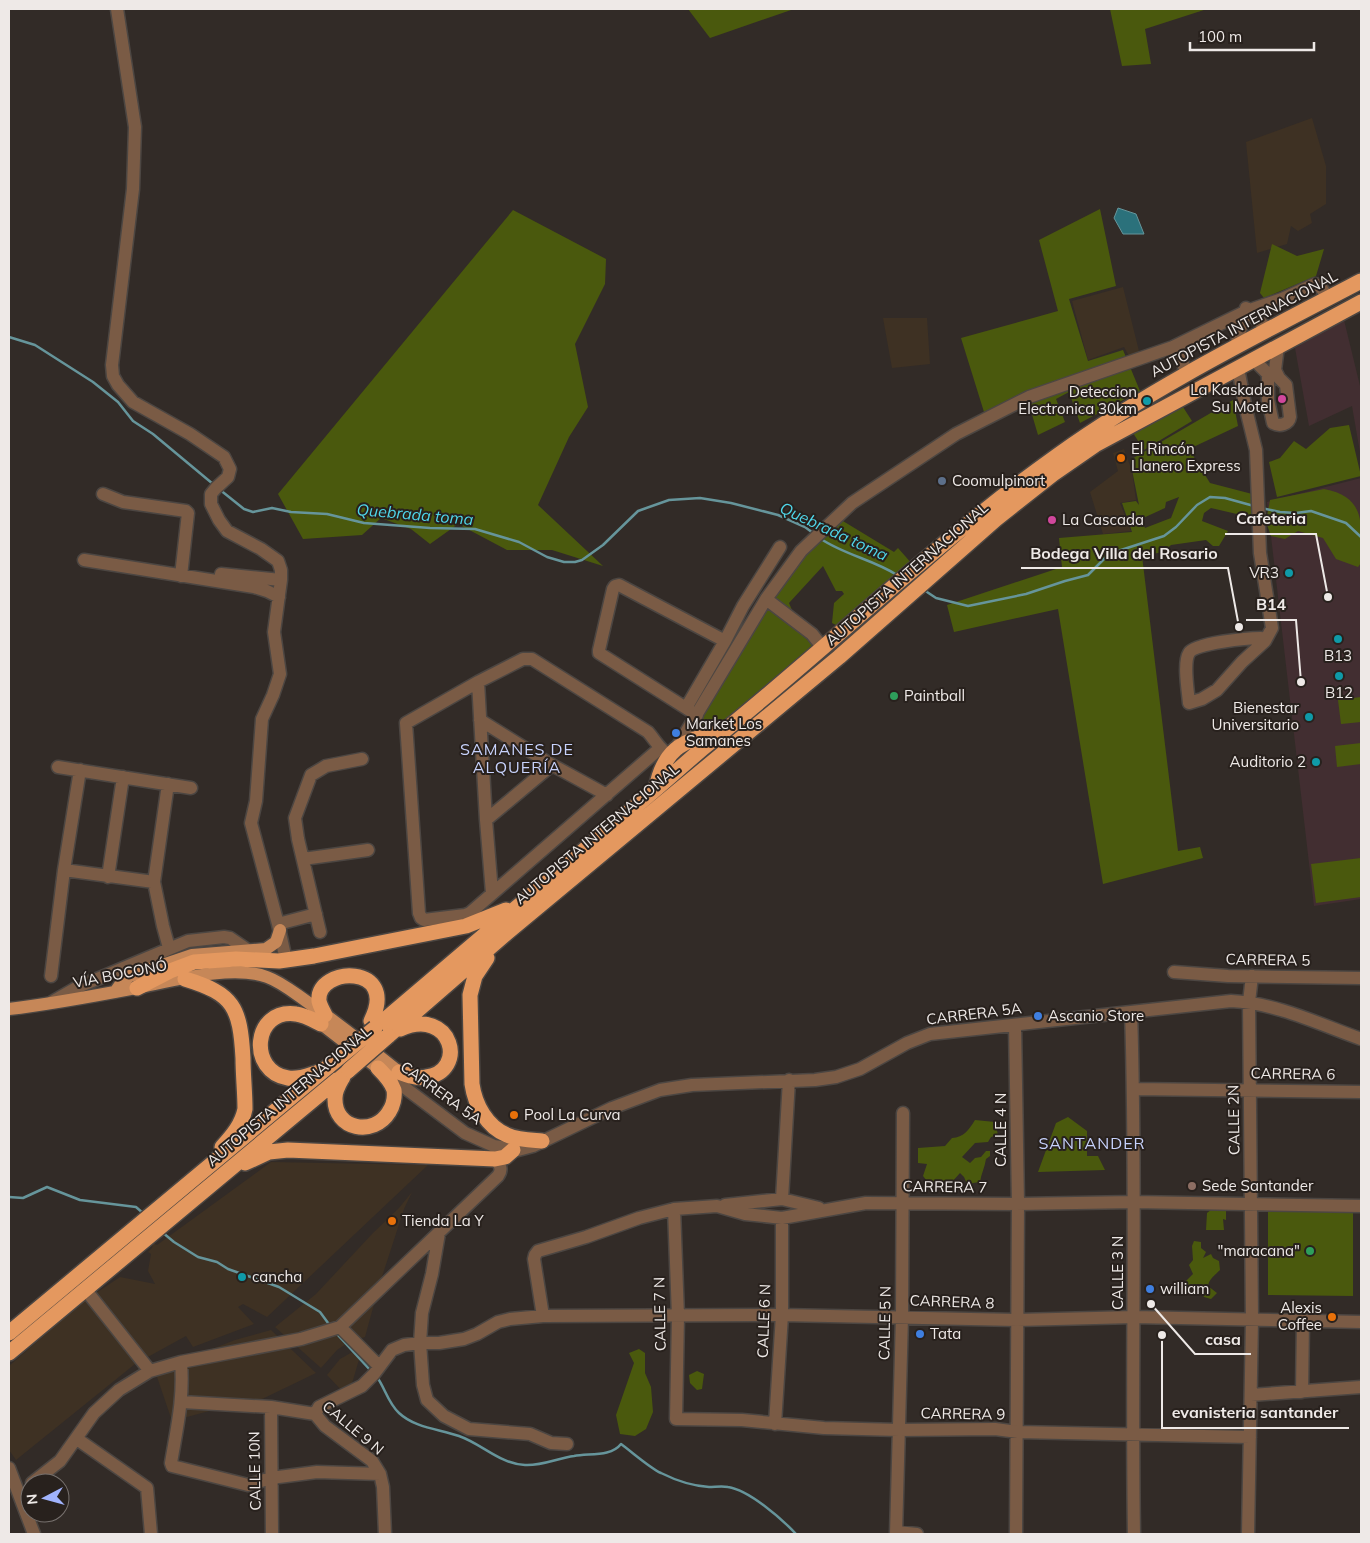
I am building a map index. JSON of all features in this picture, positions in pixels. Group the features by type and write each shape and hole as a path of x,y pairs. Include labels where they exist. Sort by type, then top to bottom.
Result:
{"highway":[{"name":"AUTOPISTA INTERNACIONAL","path":"9,1333 348,1051 373,1025 527,899 938,550 1041,467 1118,415 1188,373 1361,281"},
{"name":"AUTOPISTA INTERNACIONAL","path":"9,1353 347,1072 509,931 838,657 1032,490 1095,445 1361,302"},
{"path":"656,789 669,750 695,738 722,732"},
{"path":"137,988 170,971 201,961 236,959 286,960 466,926 496,915 527,899"},
{"path":"509,931 480,967 472,984 470,1013 473,1093 480,1110 500,1131 517,1139 542,1142"},
{"path":"327,1068 301,1077 285,1078 276,1073 267,1065 261,1055 261,1034 266,1025 279,1016 297,1014 323,1020 319,1001 320,991 323,986 338,978 356,976 369,981 377,991 378,1004 373,1025"},
{"path":"184,979 207,986 217,992 230,1003 238,1016 241,1031 245,1103 244,1115 237,1129 192,1181"},
{"path":"390,1034 410,1025 428,1024 441,1031 450,1045 448,1062 442,1070 434,1075 420,1078 399,1072"},
{"path":"347,1072 335,1095 337,1111 342,1119 350,1125 370,1127 378,1124 387,1115 394,1098 393,1088 378,1068"},
{"path":"220,1177 256,1157 278,1151 495,1159 505,1157 512,1150"}],"main road":[{"path":"115,992 122,982 130,976 180,958 198,954 266,949 277,940 279,927"},
{"name":"VÍA BOCONÓ","path":"9,1009 48,1004 184,979 238,973 263,982 282,993 399,1072"},
{"name":"VÍA BOCONÓ","path":"323,1020 378,1068"}],"street":[{"path":"117,9 135,127 133,189 112,365 113,376 118,385 133,402 190,434 224,457 230,469 228,477 211,494 211,504 226,531 262,549 278,561 281,570 274,632 280,674 262,719 256,802 251,823 286,960"},
{"path":"691,711 766,599 801,551 852,503 956,434 1029,397 1174,347 1246,308 1282,299 1315,284 1320,286 1328,298"},
{"path":"1246,308 1268,329"},
{"path":"1236,346 1246,308"},
{"path":"1254,359 1274,380 1278,346"},
{"path":"1174,347 1188,373"},
{"path":"1238,368 1256,450 1260,553 1272,622 1270,633 1265,641 1242,662 1217,690 1202,700 1189,703 1187,662 1188,655 1192,650 1214,644 1252,638 1260,638 1265,641"},
{"path":"103,494 124,502 186,511 189,516 178,573"},
{"path":"669,750 656,741 648,732 532,659 523,659 406,723 419,913 421,918 424,920 470,913 607,795 669,750 691,711 743,606 780,547"},
{"path":"84,560 223,578 281,580"},
{"path":"223,578 279,597"},
{"path":"691,711 599,653 598,650 613,589 619,585 725,641"},
{"path":"766,599 812,634 823,648"},
{"path":"478,682 492,893"},
{"path":"480,720 552,765 607,795"},
{"path":"279,927 318,923 295,818 311,775 326,766 362,759"},
{"path":"486,820 552,765"},
{"path":"58,767 190,788"},
{"path":"51,976 64,870 80,770"},
{"path":"108,877 123,777"},
{"path":"168,784 154,882 169,948"},
{"path":"303,859 368,850"},
{"path":"64,870 154,882"},
{"path":"48,1004 78,987 136,964 169,948 196,939 230,938 249,951"},
{"path":"196,939 198,954"},
{"name":"CARRERA 5","path":"1174,972 1361,978"},
{"name":"CALLE 2N","path":"1248,1534 1252,1320 1252,1203 1249,1090 1252,976"},
{"name":"CARRERA 5A","path":"378,1068 465,1133 494,1146 512,1150 527,1148 542,1142 627,1102 660,1090 692,1085 836,1077 852,1072 907,1043 930,1034 1224,1002 1250,1002 1270,1007 1361,1039"},
{"name":"CALLE 3 N","path":"1131,1012 1134,1089 1132,1435 1134,1534"},
{"name":"CALLE 4 N","path":"1015,1025 1018,1204 1016,1534"},
{"name":"CARRERA 5A","path":"399,1072 463,1124 483,1137 509,1144 542,1142"},
{"path":"782,1199 789,1080"},
{"name":"CARRERA 6","path":"1134,1089 1361,1092"},
{"name":"CALLE 5 N","path":"896,1533 902,1317 901,1202 903,1112"},
{"path":"45,1473 60,1461 94,1413 119,1390 150,1371 181,1362 301,1339 340,1327 498,1176 501,1168 495,1159"},
{"path":"717,1206 782,1199 824,1210"},
{"name":"CARRERA 7","path":"543,1316 534,1259 538,1251 586,1237 639,1218 674,1209 717,1206 745,1214 782,1218 866,1203 901,1202 1018,1204 1134,1202 1252,1203 1361,1206"},
{"name":"CALLE 7 N","path":"674,1209 678,1316 676,1419"},
{"name":"CALLE 6 N","path":"775,1424 782,1315 782,1218"},
{"path":"439,1233 432,1274 422,1313 420,1342 423,1386 427,1400 444,1416 469,1429 530,1434 551,1443 567,1444"},
{"path":"85,1289 150,1371"},
{"name":"CARRERA 8","path":"315,1414 320,1407 362,1386 374,1374 392,1350 404,1345 420,1342 439,1343 464,1339 498,1322 543,1316 782,1315 1017,1320 1134,1318 1361,1322"},
{"path":"1302,1320 1302,1392"},
{"path":"340,1327 379,1366"},
{"path":"181,1362 182,1402 172,1466 248,1485 272,1478 317,1472 380,1474"},
{"path":"1251,1395 1361,1387"},
{"name":"CALLE 9 N","path":"182,1402 271,1407 315,1414 325,1426 372,1461 380,1474 383,1487 385,1534"},
{"name":"CALLE 10N","path":"271,1407 272,1534"},
{"name":"CARRERA 9","path":"676,1419 742,1420 824,1428 899,1430 995,1429 1018,1432 1250,1437"},
{"path":"77,1439 146,1488 151,1534"},
{"path":"9,1468 14,1495 34,1534"},
{"path":"896,1533 917,1534"}],"shaded area":[{"path":"1312,118 1326,166 1326,204 1310,214 1312,223 1298,231 1291,226 1287,244 1257,253 1246,142"},
{"path":"1123,287 1140,355 1131,360 1124,347 1088,360 1072,301"},
{"path":"883,318 927,318 930,364 892,368"},
{"path":"1344,320 1361,390 1361,458 1352,406 1309,426 1295,348"},
{"path":"1124,449 1132,471 1136,500 1120,503 1131,531 1103,534 1090,492 1118,471 1113,453"},
{"path":"1361,478 1361,899 1314,906 1267,502"},
{"path":"271,1162 428,1165 267,1317 243,1304 238,1307 254,1324 193,1347 186,1336 135,1364 16,1460 9,1450 9,1366 84,1301 120,1277 155,1284 148,1271 151,1254 148,1252 152,1248 153,1243 157,1245"},
{"path":"412,1192 404,1209 379,1286 365,1337 349,1342 337,1350 321,1368 275,1327 316,1294"},
{"path":"271,1330 316,1373 258,1401 228,1406 172,1421 155,1371 235,1340"},
{"path":"363,1346 348,1397 327,1375 340,1359"}],"green space":[{"path":"688,9 794,9 710,38"},
{"path":"1110,9 1207,9 1145,29 1151,64 1122,66"},
{"path":"1100,209 1116,286 1069,299 1088,361 1123,350 1140,391 1080,423 1069,392 1056,399 1065,422 1038,435 1028,401 1092,373 984,412 961,338 1058,311 1039,240"},
{"path":"513,210 606,259 605,284 575,344 588,407 569,437 538,505 603,566 552,550 507,550 458,524 430,544 411,529 381,518 362,535 303,539 278,494"},
{"path":"1272,244 1297,256 1324,249 1316,276 1264,298 1260,293"},
{"path":"1233,400 1238,426 1189,449 1210,483 1256,495 1254,518 1211,508 1204,513 1202,521 1228,531 1219,546 1213,546 1206,540 1171,545 1163,552 1142,556 1178,851 1200,847 1203,858 1103,884 1058,609 954,632 947,605 1062,567 1059,538 1132,532 1122,503 1136,501 1139,505 1130,460","holes":["1179,497 1171,518 1145,528 1141,519 1165,508 1166,502"]},
{"path":"1183,407 1192,421 1144,450 1133,433"},
{"path":"1349,425 1361,476 1277,497 1269,462 1280,458 1294,441 1306,449 1330,428"},
{"path":"1324,489 1338,493 1355,506 1361,526 1361,563 1358,567 1336,559 1323,538 1298,531 1285,539 1271,536 1266,522 1270,500"},
{"path":"838,518 894,552 898,548 913,565 838,626 832,623 834,603 844,594 842,591 836,591 823,566 789,603 792,610 789,614 768,598"},
{"path":"770,605 813,645 720,729 710,720 702,726 707,733 692,735"},
{"path":"1361,697 1361,722 1341,724 1338,700"},
{"path":"1361,743 1361,764 1337,767 1335,746"},
{"path":"1361,858 1361,897 1316,903 1311,864"},
{"path":"1068,1117 1087,1131 1087,1156 1098,1156 1105,1170 1038,1172 1056,1123"},
{"path":"975,1120 995,1122 998,1135 991,1137 988,1142 975,1143 962,1157 970,1163 975,1158 981,1157 986,1151 990,1151 990,1156 986,1159 980,1182 968,1186 960,1173 942,1188 933,1186 923,1176 927,1164 918,1163 918,1148 945,1146 952,1138 965,1133"},
{"name":"\"maracana\"","path":"1268,1207 1353,1207 1353,1296 1268,1295"},
{"path":"1212,1209 1226,1210 1226,1220 1223,1219 1224,1230 1206,1230 1207,1213"},
{"path":"1194,1241 1201,1242 1201,1248 1206,1252 1203,1258 1211,1254 1213,1258 1219,1261 1220,1270 1211,1279 1208,1286 1217,1293 1211,1299 1204,1297 1200,1290 1187,1287 1185,1282 1193,1274 1189,1265 1193,1260 1192,1246"},
{"path":"639,1349 645,1353 645,1373 651,1387 653,1412 646,1429 635,1436 620,1434 616,1415 634,1363 629,1353"},
{"path":"697,1371 704,1374 702,1389 697,1390 690,1383 689,1375"}],"water":[{"path":"1118,208 1136,214 1144,234 1123,234 1114,218"}],"waterway":[{"name":"Quebrada toma","path":"9,337 35,345 93,382 118,402 133,421 153,434 213,484"},
{"name":"Quebrada toma","path":"219,489 244,509 253,512 272,508 291,512 327,514 364,523 475,529 519,542 547,557 564,562 582,560 603,545 638,511 669,500 700,498 731,503 778,515 805,527 813,533"},
{"name":"Quebrada toma","path":"924,590 936,598 968,606 1026,594 1088,575 1107,556 1164,536 1176,527 1197,505 1210,497 1225,498 1254,506"},
{"name":"Quebrada toma","path":"1261,508 1296,513 1311,511 1346,523 1361,537"},
{"name":"Quebrada toma","path":"821,539 830,545 879,565 897,575"},
{"path":"9,1197 23,1198 47,1187 80,1200 136,1207 144,1214"},
{"path":"162,1232 198,1257 217,1262 228,1269 279,1287 320,1312 331,1327"},
{"path":"336,1333 371,1371"},
{"path":"377,1377 392,1405 405,1418 420,1425 459,1436 507,1461 525,1465 538,1464 580,1455 606,1453 621,1444 652,1467 672,1478 690,1484 728,1487 746,1494 774,1513 796,1534"}],"place":[{"name":"La Kaskada Su Motel","path":"1282,399"},
{"name":"Deteccion Electronica 30km","path":"1147,401"},
{"name":"El Rincón Llanero Express","path":"1121,458"},
{"name":"Coomulpinort","path":"942,481"},
{"name":"La Cascada","path":"1052,520"},
{"name":"VR3","path":"1289,573"},
{"name":"Cafeteria","path":"1328,597"},
{"name":"Bodega Villa del Rosario","path":"1239,627"},
{"name":"B13","path":"1338,639"},
{"name":"B12","path":"1339,676"},
{"name":"B14","path":"1301,682"},
{"name":"Paintball","path":"894,696"},
{"name":"Bienestar Universitario","path":"1309,717"},
{"name":"Market Los Samanes","path":"676,733"},
{"name":"Auditorio 2","path":"1316,762"},
{"name":"Ascanio Store","path":"1038,1016"},
{"name":"Pool La Curva","path":"514,1115"},
{"name":"Sede Santander","path":"1192,1186"},
{"name":"Tienda La Y","path":"392,1221"},
{"name":"\"maracana\"","path":"1310,1251"},
{"name":"cancha","path":"242,1277"},
{"name":"william","path":"1150,1289"},
{"name":"casa","path":"1151,1304"},
{"name":"Alexis Coffee","path":"1332,1317"},
{"name":"Tata","path":"920,1334"},
{"name":"evanisteria santander","path":"1162,1335"}],"district":[{"name":"SAMANES DE ALQUERÍA","path":"517,758"},
{"name":"SANTANDER","path":"1092,1143"}]}
